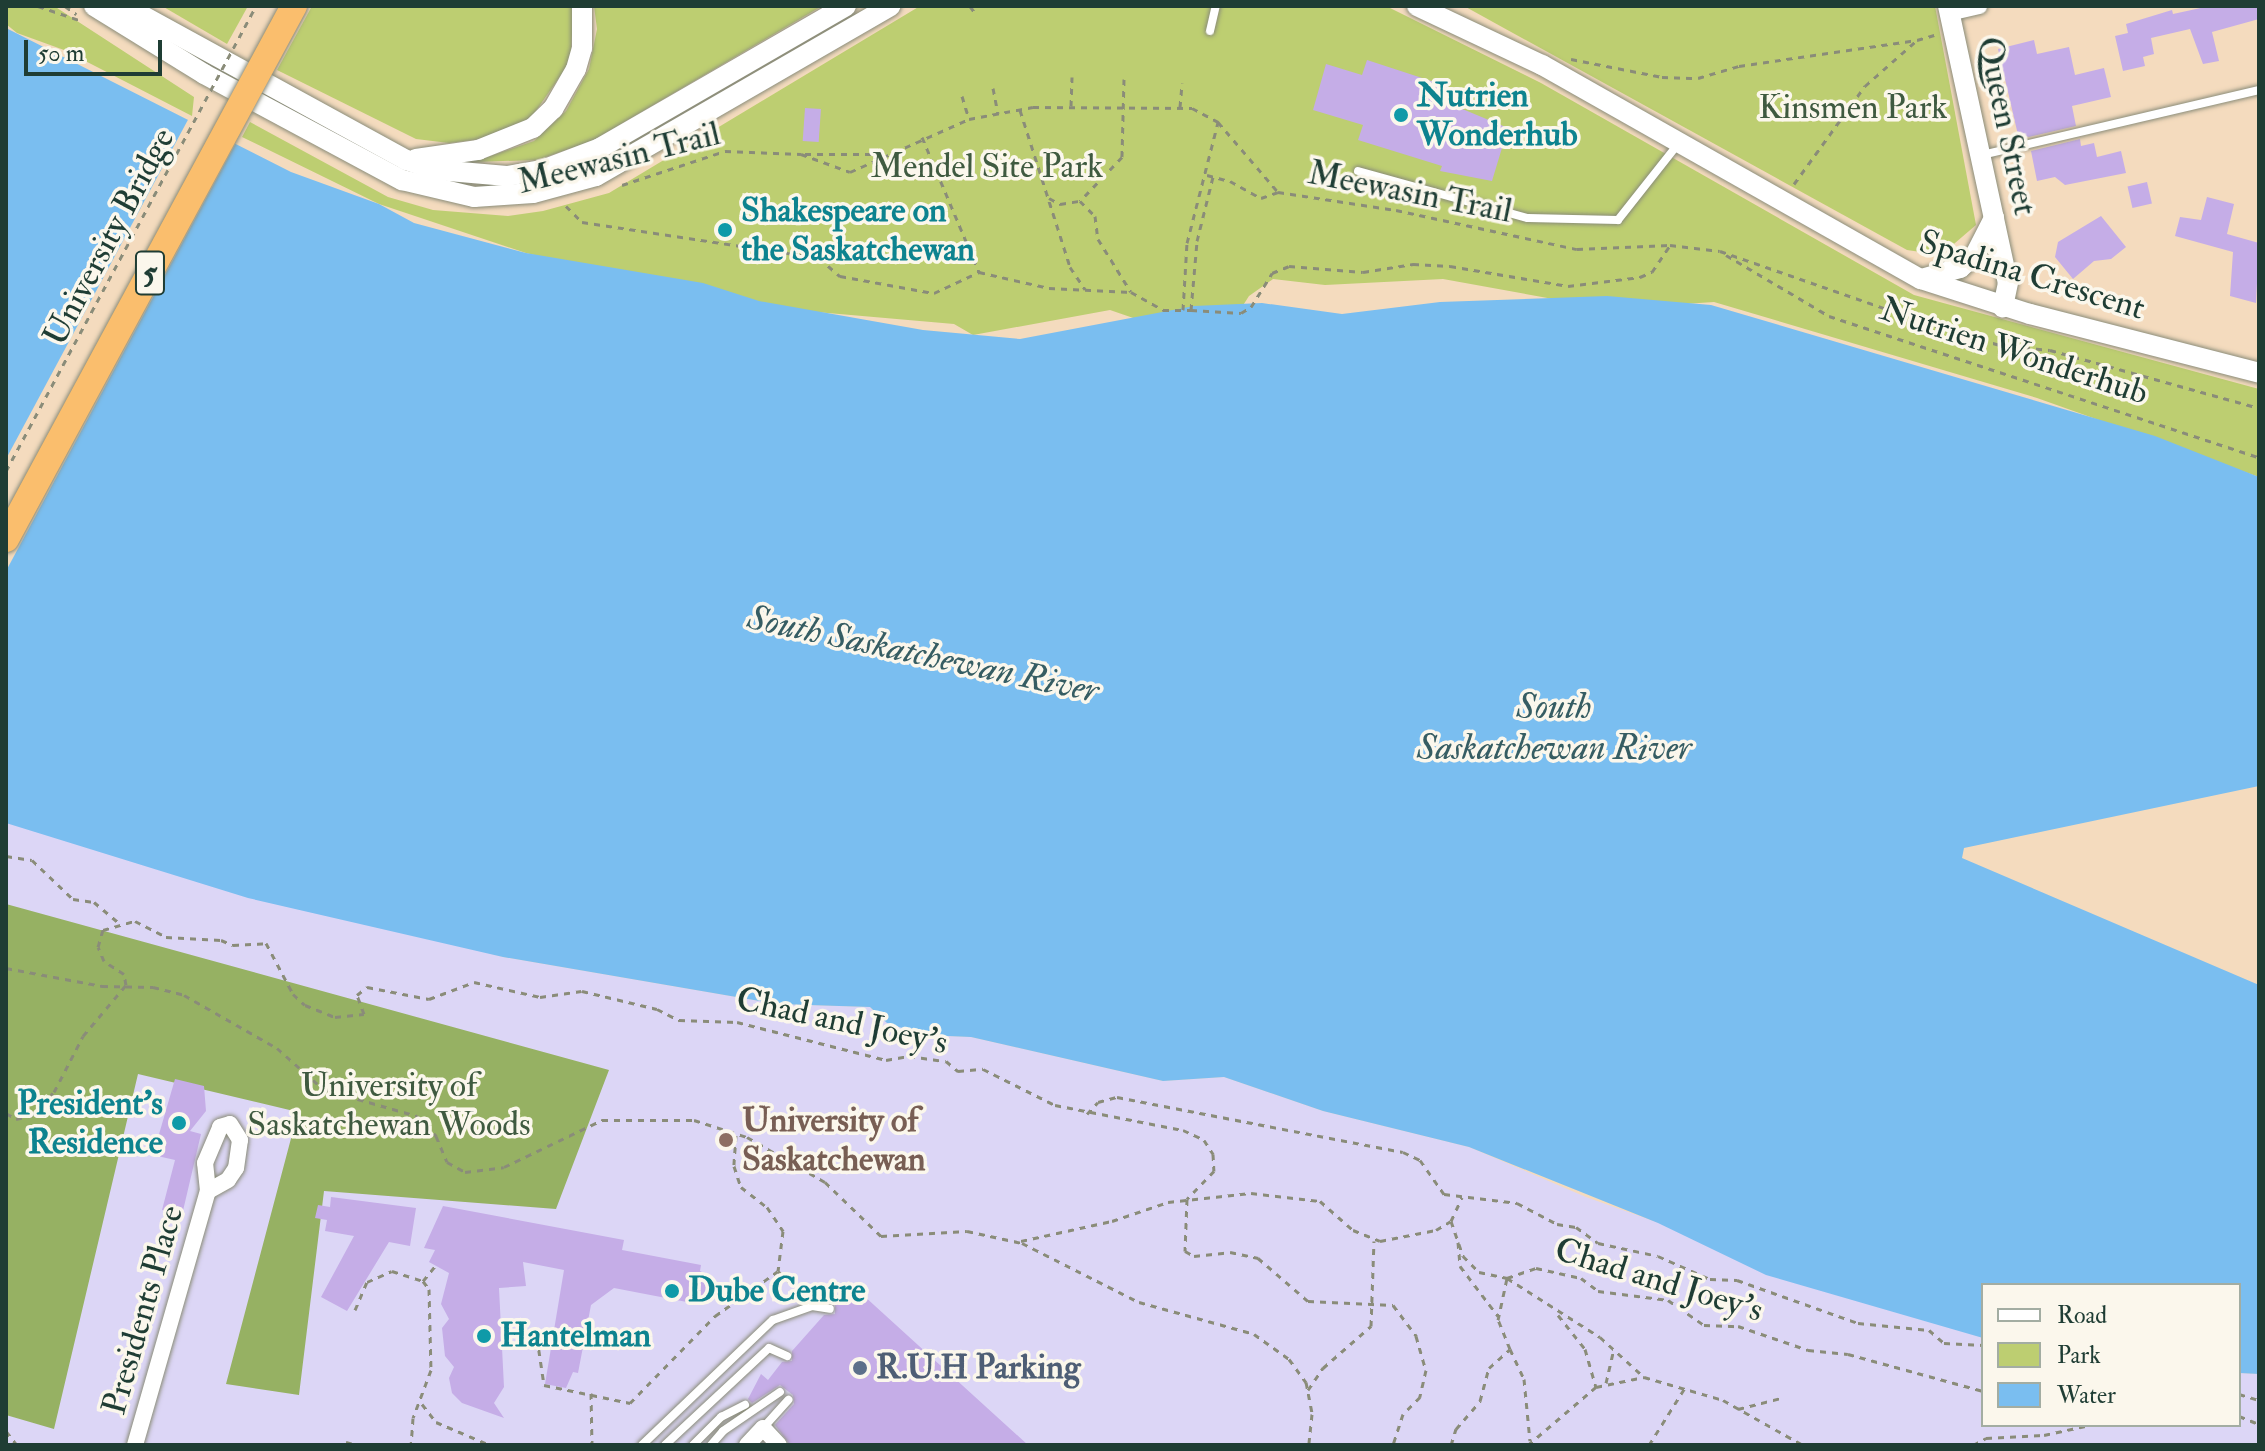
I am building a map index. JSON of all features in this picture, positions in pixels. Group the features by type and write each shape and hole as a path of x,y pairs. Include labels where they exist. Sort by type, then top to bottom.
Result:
{"main road":[{"name":"University Bridge","path":"6,502 274,6"},
{"name":"University Bridge","path":"6,539 294,6"}],"street":[{"path":"125,6 151,23 406,160 437,170 507,176 571,161 846,6"},
{"path":"134,6 151,23"},
{"path":"406,160 478,150 533,128 560,99 576,69 582,6"},
{"path":"91,14 402,180 474,197 547,191 596,176 890,6"},
{"name":"Spadina Crescent","path":"1417,6 1542,65 1749,186 1921,279 2003,307 2259,373"},
{"path":"1950,16 1979,6"},
{"name":"Queen Street","path":"1950,16 2008,283 2003,307"},
{"path":"1921,279 1960,268 1975,255 1994,218"},
{"name":"Presidents Place","path":"135,1445 208,1191"},
{"path":"747,1445 763,1428 779,1445"}],"lane":[{"path":"1210,31 1216,6"},
{"path":"1981,155 2259,90"},
{"path":"1358,171 1528,218 1618,220 1678,144"},
{"path":"642,1445 773,1320 806,1308 830,1309"},
{"path":"665,1445 769,1348 787,1356"},
{"path":"711,1445 780,1392"},
{"path":"763,1428 788,1400"},
{"path":"693,1445 721,1417 745,1405"}],"path":[{"path":"38,6 91,14"},
{"path":"65,6 91,14"},
{"path":"6,471 256,6"},
{"path":"970,6 975,13"},
{"path":"1789,192 1812,152 1865,86 1917,40 1950,16"},
{"path":"1559,59 1698,78 1739,66 1917,40"},
{"path":"1071,106 1072,77"},
{"path":"1048,198 1060,204 1080,201 1122,157 1124,79"},
{"path":"1180,107 1182,83"},
{"path":"993,88 998,114"},
{"path":"199,89 213,97"},
{"path":"962,96 969,119"},
{"name":"Meewasin Trail","path":"616,187 725,151 801,154 850,172 922,137 969,119 1020,110 1071,106 1124,104 1180,107 1218,122 1278,192 1396,210 1577,249 1670,245 1720,251 1947,330 2000,345 2066,354 2259,408"},
{"path":"1020,110 1070,267 1086,291"},
{"path":"1183,310 1187,243 1207,175 1218,122"},
{"path":"922,137 979,272 1086,291 1131,292 1163,310 1241,313 1272,273 1289,266 1363,272 1413,264 1450,266 1568,286 1640,277 1652,272 1670,245"},
{"path":"801,154 890,154"},
{"path":"1207,175 1261,198 1270,199 1278,192"},
{"path":"1191,310 1197,241 1213,177"},
{"name":"Meewasin Trail","path":"576,199 563,203 582,222 819,258 840,276 934,293 979,272"},
{"path":"1080,201 1095,216 1098,239 1131,292"},
{"name":"Nutrien Wonderhub","path":"1720,251 1829,316 2259,457"},
{"path":"6,856 32,860 73,899 94,902 121,925"},
{"name":"Chad and Joey's","path":"121,925 135,921 166,937 221,940 233,945 266,943 293,994 305,1005 335,1017 364,1014 357,995 367,987 429,999 474,982 540,997 582,991 657,1009 679,1020 737,1022 886,1060 909,1056 946,1061 958,1071 983,1069 1055,1105 1087,1114 1183,1130 1204,1140 1213,1154 1214,1171 1187,1199"},
{"path":"121,925 103,930 98,947 104,961 124,974 126,985"},
{"path":"6,968 102,986 126,985 184,995 277,1048 323,1089 417,1116 436,1136 447,1162 465,1172 504,1167 602,1120 694,1120 736,1135 777,1151 825,1182 881,1236 893,1239 967,1231 1018,1242 1139,1302 1254,1334 1289,1359 1308,1390 1309,1445"},
{"path":"6,977 6,1003"},
{"path":"6,1113 16,1119 40,1108 54,1092 83,1036 126,985"},
{"path":"1087,1114 1098,1102 1117,1097 1306,1130 1345,1144 1403,1152 1420,1160 1444,1194 1517,1203 1557,1224 1576,1227 1598,1243 1658,1256 1710,1279 1737,1280 1858,1323 1929,1330 1944,1343 1981,1345"},
{"path":"553,1334 538,1332 544,1385 630,1403 715,1316 778,1271 783,1231 767,1207 741,1187 734,1166 736,1135"},
{"path":"1018,1242 1187,1199 1297,1195 1320,1201 1353,1230 1374,1240 1436,1230 1451,1221 1462,1197"},
{"path":"1187,1199 1185,1251 1194,1256 1230,1252 1258,1258 1308,1301 1393,1305 1408,1321 1426,1370 1420,1397 1403,1414 1393,1445"},
{"path":"1451,1221 1463,1256 1479,1272 1507,1278 1600,1337 1644,1377"},
{"path":"1458,1238 1460,1266 1498,1316 1524,1379 1529,1444"},
{"path":"1308,1390 1323,1368 1371,1326 1374,1240"},
{"path":"423,1281 435,1266"},
{"name":"Chad and Joey's","path":"1498,1316 1507,1278 1536,1268 1581,1278 1598,1291 1668,1300 1704,1325 1738,1326 1808,1350 1848,1354 1981,1390"},
{"path":"355,1310 360,1290 378,1276 392,1271 423,1281 432,1302 433,1335 422,1404 413,1418 411,1445"},
{"path":"778,1271 800,1287 806,1308"},
{"path":"1558,1313 1562,1325 1585,1349 1596,1387"},
{"path":"1451,1445 1456,1429 1480,1401 1489,1368 1510,1349"},
{"path":"1606,1383 1613,1352"},
{"path":"1529,1444 1596,1387 1644,1377 1686,1386 1738,1409 1803,1445"},
{"path":"1649,1445 1686,1386"},
{"path":"591,1393 592,1445"},
{"path":"1738,1409 1781,1398"},
{"path":"422,1404 436,1422 490,1445"},
{"path":"1973,1445 1986,1438 2044,1435 2081,1427"},
{"path":"6,1431 17,1445"},
{"path":"473,1445 475,1438"},
{"path":"346,1442 357,1445"}],"shaded area":[{"name":"University of Saskatchewan","path":"6,821 503,957 777,1004 870,1007 878,1017 923,1035 971,1037 1163,1081 1224,1077 1323,1111 1469,1147 1586,1197 1981,1337 1981,1427 2241,1427 2241,1373 2259,1374 2259,1445 6,1445"}],"green space":[{"path":"6,6 54,6 194,97 192,116 64,50 17,33 6,24"},
{"path":"162,6 248,6 227,44"},
{"path":"312,6 574,6 570,62 531,118 490,138 449,143 416,139 277,70"},
{"path":"594,6 822,6 592,141 537,160 473,162 534,141 566,111 589,69 597,29"},
{"name":"Mendel Site Park","path":"920,6 1386,6 1541,83 1914,295 2259,389 2259,477 2037,398 1714,302 1608,309 1443,279 1325,285 1273,279 1249,296 1233,321 1142,321 1110,310 973,335 954,324 749,306 526,253 379,204 242,137 250,122 388,197 433,210 508,216 543,211 609,193"},
{"name":"Kinsmen Park","path":"1464,6 1935,6 1976,225 1941,255 1907,250"},
{"name":"University of Saskatchewan Woods","path":"6,904 609,1070 556,1209 324,1191 299,1395 226,1384 298,1112 138,1074 54,1429 6,1415"}],"water":[{"name":"South Saskatchewan River","path":"6,28 291,172 379,204 414,223 526,253 703,283 759,301 923,330 1020,339 1194,306 1262,303 1342,314 1440,302 1607,296 1711,305 2155,436 2259,477 2259,786 1964,848 1962,858 2259,985 2259,1374 2241,1373 2241,1283 1981,1283 1981,1337 1766,1275 1658,1223 1469,1147 1323,1111 1224,1077 1163,1081 971,1037 923,1035 887,1023 870,1007 777,1004 503,957 248,898 6,823"}],"pier":[{"path":"190,116 238,139 6,571 6,459"}],"building":[{"path":"2210,6 2259,6 2259,19 2212,32 2219,61 2203,64 2190,29 2151,38 2154,54 2143,57 2145,66 2123,71 2115,36 2128,33 2126,24 2172,10 2173,14"},
{"path":"2034,40 2037,54 2069,47 2075,75 2104,68 2111,97 2072,106 2076,126 2029,137 2018,135 1998,49"},
{"name":"Nutrien Wonderhub","path":"1367,60 1465,92 1460,108 1508,128 1492,181 1440,171 1442,166 1358,140 1363,125 1313,110 1326,64 1362,75"},
{"path":"805,108 821,109 819,142 803,141"},
{"path":"2080,139 2081,146 2094,143 2097,157 2121,151 2126,173 2065,185 2055,177 2037,181 2031,151"},
{"path":"2147,182 2152,203 2132,208 2128,186"},
{"path":"2207,197 2234,204 2227,234 2259,243 2256,303 2230,296 2233,252 2175,236 2180,217 2201,220"},
{"path":"2101,216 2126,247 2111,259 2094,261 2073,279 2055,257 2058,242"},
{"name":"President's Residence","path":"175,1079 204,1086 206,1111 190,1131 201,1134 182,1215 162,1210 175,1160 153,1155"},
{"path":"331,1197 416,1208 410,1246 389,1242 347,1311 321,1297 354,1236 325,1231 327,1220 315,1218 318,1205 330,1207"},
{"name":"Dube Centre","path":"443,1206 624,1240 622,1250 701,1265 700,1271 714,1278 710,1297 693,1298 692,1303 614,1288 591,1305 578,1373 573,1372 566,1388 545,1384 564,1270 523,1262 526,1286 499,1288 504,1387 494,1403 504,1418 462,1403 452,1393 449,1378 454,1367 445,1356 442,1328 449,1319 441,1304 449,1273 429,1262 435,1250 424,1248"},
{"name":"R.U.H Parking","path":"852,1285 1028,1445 790,1445 775,1425 794,1404 793,1395 780,1385 752,1403 748,1399 761,1374 768,1380 782,1362 792,1361 792,1351 824,1315 835,1314 835,1304"}],"place":[{"name":"Nutrien Wonderhub","path":"1401,115"},
{"name":"Shakespeare on the Saskatchewan","path":"725,230"},
{"name":"President's Residence","path":"179,1123"},
{"name":"University of Saskatchewan","path":"726,1140"},
{"name":"Dube Centre","path":"672,1291"},
{"name":"Hantelman","path":"484,1336"},
{"name":"R.U.H Parking","path":"860,1368"}]}
